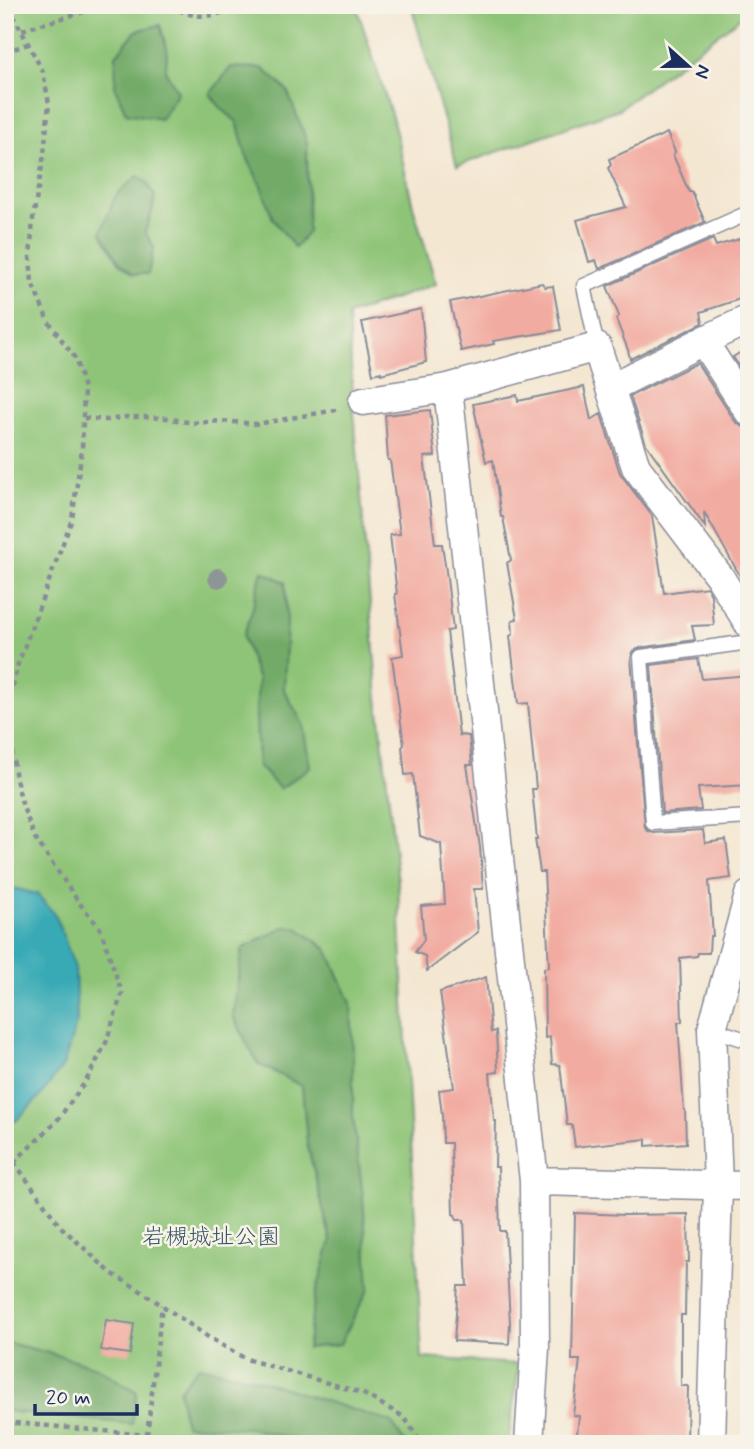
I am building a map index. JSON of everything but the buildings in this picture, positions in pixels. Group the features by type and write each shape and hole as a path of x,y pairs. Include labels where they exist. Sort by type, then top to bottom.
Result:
{"street":[{"path":"610,388 749,319"},
{"path":"703,341 749,412"},
{"path":"363,401 448,388 597,347 636,467 719,576 749,624"},
{"path":"448,388 534,1181 536,1348 529,1444"},
{"path":"710,1444 718,1185 712,1029 749,895"},
{"path":"534,1181 749,1186"}],"lane":[{"path":"597,347 584,286 746,214 749,221"},
{"path":"749,642 641,657 653,823 749,817"},
{"path":"712,1029 749,1041"}],"path":[{"path":"5,1167 14,1162 56,1122 86,1082 106,1043 122,993 100,929 35,838 16,779 8,725 18,664 72,519 82,449 84,387 75,358 48,321 32,283 30,257 33,219 49,104 43,72 8,5"},
{"path":"22,30 107,5"},
{"path":"170,5 180,13 203,17 226,13 238,5"},
{"path":"5,52 28,44"},
{"path":"84,418 108,421 144,417 192,423 221,421 257,424 346,408 363,401"},
{"path":"14,1162 60,1226 111,1273 246,1359 362,1393 404,1417 422,1444"},
{"path":"147,1435 162,1306"},
{"path":"5,1422 245,1444"}],"green space":[{"name":"岩槻城址公園","path":"5,5 356,5 393,120 413,206 436,284 348,315 379,710 398,882 422,1358 519,1364 508,1444 5,1444"},
{"path":"411,5 749,5 749,11 619,109 457,166"},
{"path":"160,25 167,49 166,72 178,92 161,119 126,113 115,87 116,55 136,31"},
{"path":"231,67 262,68 287,90 307,142 308,232 295,248 273,219 246,155 237,122 210,94"},
{"path":"138,176 146,182 155,196 145,232 154,247 148,274 134,274 119,262 101,232 116,195"},
{"path":"262,571 285,582 287,620 284,690 303,724 310,767 280,789 258,766 258,680 243,637"},
{"path":"284,927 296,927 327,949 351,1003 353,1117 363,1196 369,1288 340,1344 307,1348 315,1296 331,1241 307,1143 302,1086 258,1064 233,1016 242,949"},
{"path":"5,1342 96,1367 137,1392 132,1424 5,1411"},
{"path":"199,1366 257,1379 391,1422 406,1444 333,1444 301,1441 250,1428 185,1425 179,1390"}],"water":[{"path":"5,886 37,894 56,916 75,968 77,1021 63,1066 41,1095 16,1121 5,1125"}],"waterway":[{"path":"5,537 8,543 5,563"}]}
